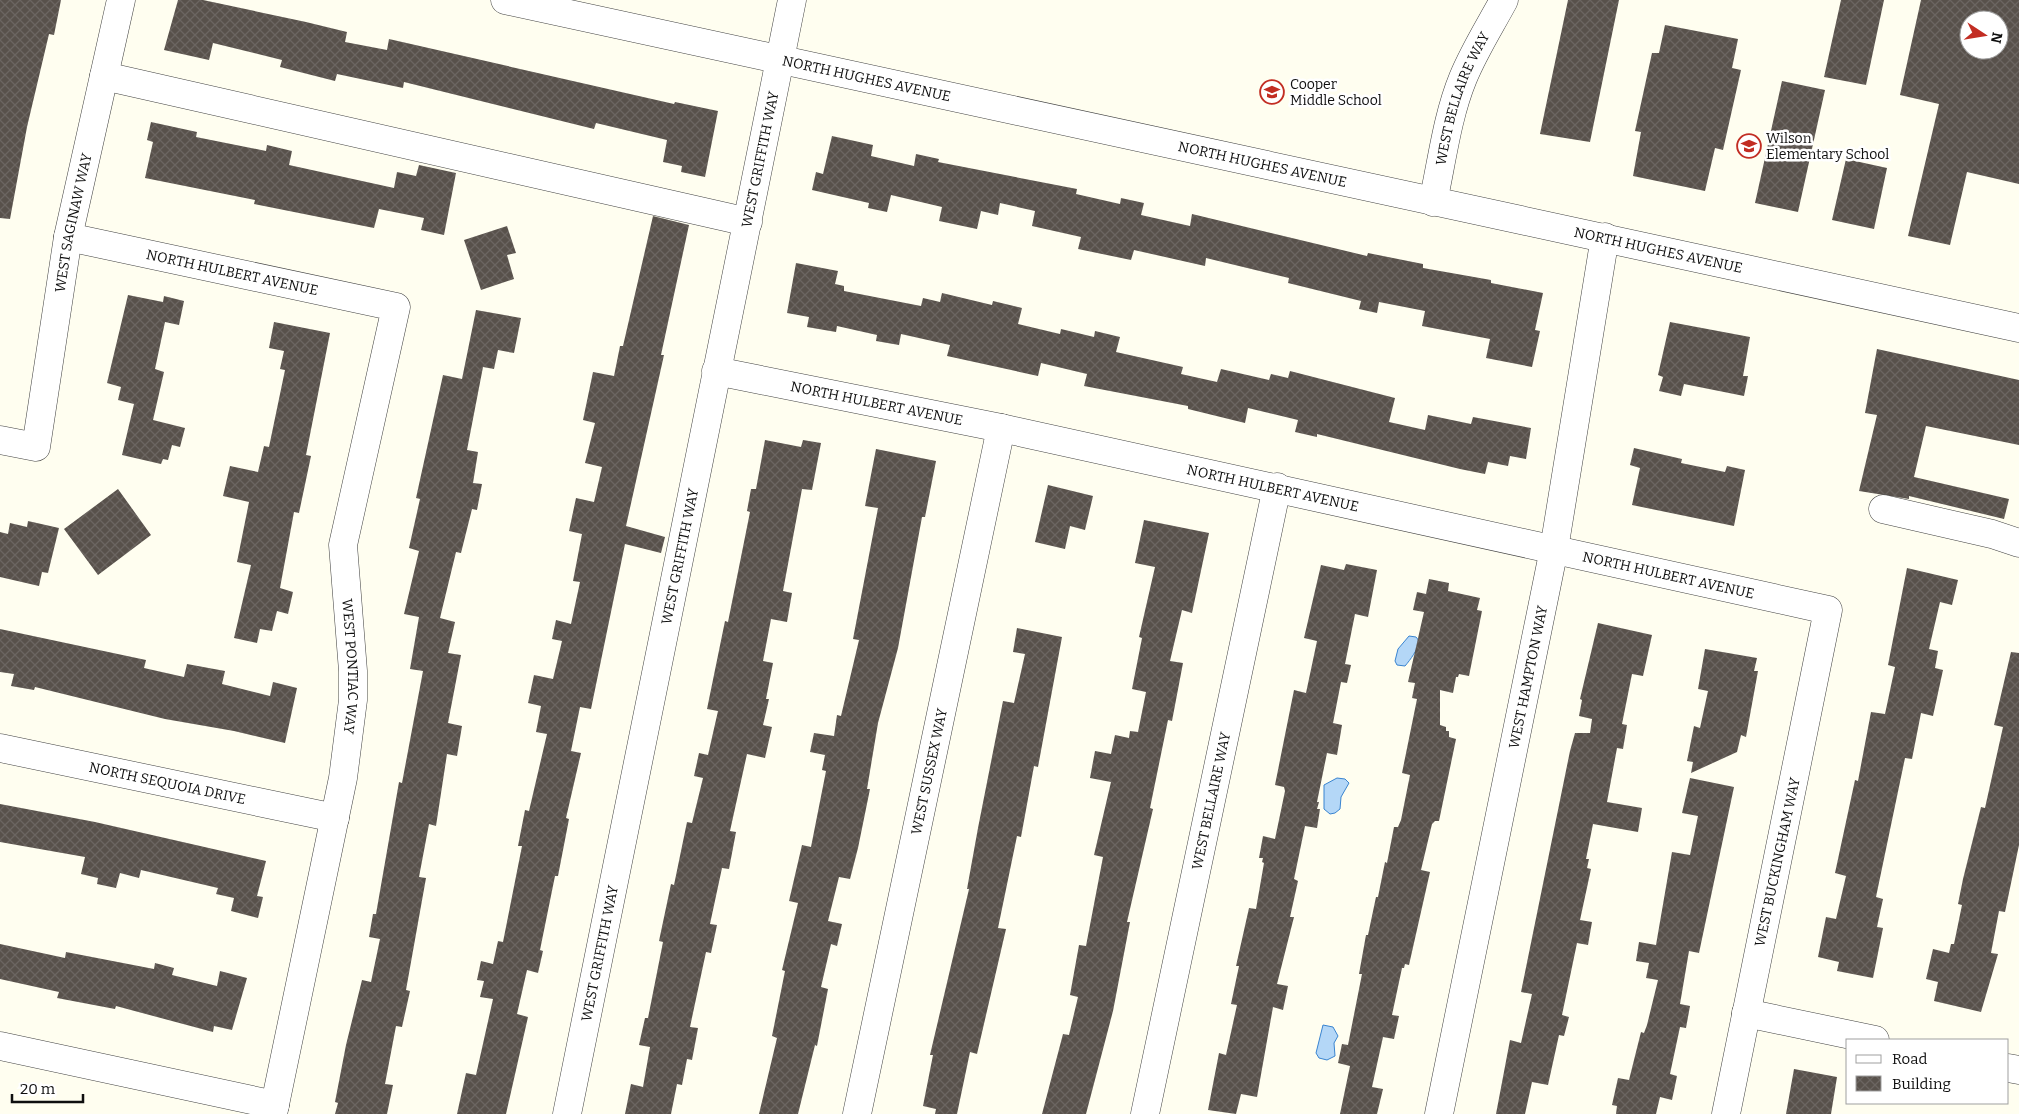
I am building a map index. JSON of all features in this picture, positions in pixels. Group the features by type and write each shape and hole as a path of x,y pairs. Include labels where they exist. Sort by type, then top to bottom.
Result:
{"street":[{"name":"WEST SAGINAW WAY","path":"0,440 36,447 68,237 121,0"},
{"name":"NORTH HUGHES AVENUE","path":"505,0 2019,328"},
{"name":"WEST GRIFFITH WAY","path":"567,1114 792,0"},
{"name":"WEST BELLAIRE WAY","path":"1434,202 1454,106 1462,80 1472,56 1504,0"},
{"path":"104,76 748,222"},
{"name":"NORTH HULBERT AVENUE","path":"68,237 396,307"},
{"name":"WEST HAMPTON WAY","path":"1438,1114 1554,549 1605,237"},
{"name":"WEST PONTIAC WAY","path":"274,1109 345,768 353,700 353,671 343,545 396,307"},
{"name":"NORTH HULBERT AVENUE","path":"716,371 1001,428 1277,487 1828,610"},
{"name":"WEST SUSSEX WAY","path":"857,1114 1001,428"},
{"name":"WEST BELLAIRE WAY","path":"1145,1114 1277,487"},
{"path":"1883,509 1992,534 2019,543"},
{"name":"WEST BUCKINGHAM WAY","path":"1726,1114 1828,610"},
{"name":"NORTH SEQUOIA DRIVE","path":"0,748 335,818"},
{"path":"1746,1013 1870,1039"},
{"path":"0,1046 274,1109"}],"water":[{"path":"1409,636 1416,637 1420,642 1405,666 1397,665 1395,661 1398,649"},
{"path":"1337,778 1345,779 1349,783 1341,797 1340,809 1330,814 1324,809 1324,785"},
{"path":"1323,1025 1333,1027 1338,1036 1334,1043 1335,1056 1327,1060 1319,1058 1316,1053"}],"building":[{"path":"0,0 61,0 54,35 49,34 27,127 10,219 0,218"},
{"path":"178,0 203,0 347,32 345,42 387,50 389,39 674,104 675,102 718,111 705,177 681,172 682,166 663,162 667,140 596,123 594,129 404,82 403,88 337,74 335,81 280,67 282,60 213,43 209,60 164,50"},
{"path":"1568,0 1619,0 1590,142 1540,134"},
{"path":"1841,0 1884,0 1866,85 1824,77"},
{"path":"1921,0 2019,0 2019,184 1967,172 1950,245 1908,236 1939,104 1900,95"},
{"path":"1665,25 1738,39 1732,68 1741,70 1723,150 1715,148 1705,191 1633,176 1641,132 1635,131 1652,53 1659,53"},
{"path":"1782,81 1825,90 1798,212 1755,203"},
{"path":"151,122 197,132 196,137 266,151 267,145 292,151 289,165 394,188 397,172 416,176 419,165 456,173 444,235 421,230 424,218 379,209 374,228 254,204 255,200 145,178 153,142 147,140"},
{"path":"832,136 873,145 871,156 914,166 916,154 939,159 938,162 1077,189 1076,194 1120,204 1121,198 1144,203 1141,215 1190,226 1192,214 1367,256 1368,253 1423,264 1423,268 1491,280 1491,283 1543,293 1535,330 1540,331 1532,367 1486,358 1490,339 1422,326 1425,311 1379,302 1377,313 1359,309 1361,301 1288,283 1289,278 1206,258 1205,266 1134,250 1131,260 1078,249 1081,237 1032,226 1035,211 1000,203 998,215 981,211 977,229 939,221 942,207 891,195 887,212 868,208 869,203 812,190 816,172 823,174"},
{"path":"1846,159 1887,168 1874,229 1832,220"},
{"path":"653,216 689,225 661,355 664,355 626,526 665,537 661,553 625,544 591,709 580,707 571,751 581,753 566,818 569,819 558,876 555,876 540,950 543,951 538,973 527,970 517,1014 528,1017 506,1114 457,1114 466,1073 476,1075 493,999 480,997 484,981 477,980 481,961 493,964 498,941 503,942 522,846 518,846 525,810 529,811 547,734 536,732 541,706 528,703 534,675 553,679 562,641 552,639 556,620 571,624 580,582 573,581 582,534 569,531 576,498 594,502 602,467 585,463 595,423 583,420 593,372 614,376 620,346 623,346"},
{"path":"507,226 516,253 507,255 514,279 481,290 464,240"},
{"path":"796,263 838,271 835,284 844,286 844,291 921,306 923,298 940,302 942,293 992,305 993,301 1022,308 1018,324 1060,334 1061,329 1094,337 1095,331 1120,337 1116,352 1183,367 1181,374 1217,382 1221,369 1269,380 1271,374 1288,378 1290,371 1395,398 1389,422 1425,430 1428,415 1471,424 1473,417 1531,428 1526,459 1510,456 1508,466 1488,462 1485,474 1317,434 1317,437 1295,432 1298,420 1248,408 1245,423 1188,409 1188,406 1084,386 1087,374 1041,363 1038,376 947,356 950,345 901,334 899,345 876,341 877,335 837,326 836,332 807,327 809,317 787,313"},
{"path":"128,295 163,302 164,296 184,301 179,325 165,322 155,369 164,372 153,420 185,428 180,447 172,445 168,460 163,459 161,464 122,455 134,404 118,400 121,387 107,383"},
{"path":"476,310 521,318 514,353 498,350 494,369 483,367 467,450 478,452 473,483 482,484 477,510 472,509 461,553 456,552 440,618 455,622 448,653 461,655 448,723 462,726 457,756 447,754 436,826 429,824 419,877 426,878 406,990 410,991 402,1027 396,1026 385,1084 393,1085 387,1114 335,1114 338,1103 335,1102 346,1045 362,980 371,982 380,939 369,937 373,914 376,914 399,782 402,783 423,671 410,669 419,617 404,614 419,551 409,548 420,499 416,498 443,375 462,379"},
{"path":"274,322 330,333 306,455 311,456 299,513 294,512 280,588 293,592 288,614 277,611 272,631 260,629 257,643 234,638 251,565 237,562 249,502 223,496 230,466 258,472 264,446 269,447 285,370 280,369 284,351 269,348"},
{"path":"1670,322 1750,337 1743,376 1748,376 1744,396 1684,384 1681,396 1659,391 1663,377 1658,375"},
{"path":"1877,349 2019,380 2019,445 1926,426 1914,477 2009,499 2004,519 1909,496 1909,499 1859,491 1877,415 1865,413"},
{"path":"765,440 801,447 803,440 821,443 812,490 802,489 783,591 792,593 787,622 771,619 763,661 773,663 766,699 769,699 763,725 772,727 765,758 747,754 730,831 736,832 729,869 722,868 710,924 717,925 711,953 706,952 690,1027 698,1028 692,1060 687,1059 682,1085 677,1084 671,1114 625,1114 631,1084 643,1087 650,1047 639,1045 645,1018 648,1018 663,942 659,941 671,884 674,885 687,822 692,823 703,778 694,776 699,753 708,755 718,711 707,709 725,621 728,622 750,512 747,511 751,489 756,489"},
{"path":"1634,448 1682,459 1681,463 1725,472 1727,466 1745,470 1734,526 1632,505 1640,468 1630,465"},
{"path":"876,449 936,461 925,517 922,517 898,648 878,723 867,789 870,789 858,848 850,879 839,877 828,921 842,924 837,946 831,944 821,987 828,989 817,1046 815,1045 798,1114 759,1114 777,1038 772,1036 785,971 782,970 798,903 789,901 802,845 811,847 826,771 822,770 825,755 810,752 814,733 834,736 837,715 841,716 859,640 853,639 878,508 865,506"},
{"path":"1048,485 1093,496 1085,530 1070,526 1065,549 1035,542"},
{"path":"118,489 151,535 98,575 64,529"},
{"path":"1144,520 1209,533 1192,613 1182,610 1170,661 1183,663 1172,721 1168,720 1150,808 1153,809 1127,922 1130,922 1113,1011 1086,1114 1042,1114 1063,1034 1069,1035 1078,997 1070,995 1079,945 1086,946 1103,857 1094,855 1111,782 1090,778 1095,751 1111,754 1115,735 1129,738 1130,731 1138,732 1146,692 1132,689 1142,638 1139,637 1155,567 1135,563"},
{"path":"28,521 59,528 48,573 42,572 39,586 0,577 0,532 8,534 10,523 27,527"},
{"path":"1346,564 1377,570 1368,617 1355,614 1345,664 1351,665 1347,683 1341,682 1333,723 1342,725 1337,755 1327,753 1317,802 1319,802 1317,809 1320,809 1317,828 1305,826 1294,879 1298,881 1290,917 1294,917 1277,984 1288,986 1283,1010 1273,1007 1257,1097 1241,1094 1236,1114 1208,1110 1219,1053 1226,1055 1237,1005 1231,1004 1239,966 1236,966 1249,908 1256,909 1264,863 1262,862 1263,858 1259,858 1263,836 1275,839 1285,791 1284,787 1275,785 1294,690 1306,693 1317,641 1304,638 1321,565 1344,570"},
{"path":"1907,568 1958,580 1952,605 1940,602 1929,649 1938,651 1935,668 1943,670 1933,716 1921,713 1912,759 1905,758 1876,897 1883,899 1877,927 1883,928 1873,978 1837,971 1839,962 1818,957 1826,917 1836,919 1846,876 1835,873 1855,780 1858,781 1871,712 1885,714 1895,667 1888,665"},
{"path":"1429,579 1449,583 1448,591 1480,598 1477,610 1482,611 1469,676 1459,674 1456,677 1453,693 1440,690 1440,725 1446,727 1446,731 1449,731 1449,737 1456,739 1439,821 1435,821 1432,824 1421,870 1430,872 1409,965 1405,964 1404,968 1402,968 1392,1015 1399,1016 1394,1039 1383,1037 1372,1087 1383,1089 1377,1114 1340,1114 1350,1066 1338,1063 1342,1044 1348,1045 1362,974 1359,974 1366,935 1368,935 1376,897 1378,897 1385,862 1387,863 1394,827 1398,827 1401,820 1410,775 1402,773 1417,699 1412,698 1415,683 1408,682 1424,612 1413,610 1417,592 1426,594"},
{"path":"1598,623 1652,635 1643,676 1632,674 1622,724 1627,725 1623,749 1617,748 1607,802 1642,808 1638,832 1593,824 1586,859 1589,859 1587,868 1591,869 1580,920 1592,922 1588,945 1577,943 1562,1015 1569,1017 1564,1036 1559,1035 1548,1085 1532,1082 1525,1114 1496,1114 1510,1040 1521,1043 1532,994 1521,992 1570,751 1575,733 1590,733 1592,719 1579,716 1582,700 1580,699"},
{"path":"1017,628 1062,637 1038,767 1034,766 1021,837 1017,836 998,928 1006,929 977,1054 970,1052 957,1114 935,1114 936,1109 923,1106 933,1055 930,1055 969,889 967,889 1003,701 1014,703 1025,654 1013,652"},
{"path":"0,629 146,660 144,668 184,677 187,664 225,671 222,684 270,696 273,682 297,688 285,743 234,731 165,719 35,687 34,690 11,686 14,674 0,672"},
{"path":"1705,649 1757,658 1754,671 1758,671 1746,737 1741,735 1737,752 1691,773 1693,762 1687,761 1694,726 1700,728 1708,691 1698,689"},
{"path":"2011,652 2019,653 2019,845 2005,912 1999,911 1991,953 1998,954 1981,1012 1934,1001 1938,982 1926,979 1933,949 1949,953 1951,944 1954,944 1962,905 1958,904 1963,879 1981,807 1985,808 2003,727 1994,725"},
{"path":"1690,778 1734,787 1699,953 1689,951 1680,1004 1690,1006 1686,1028 1680,1027 1670,1074 1677,1076 1672,1100 1660,1097 1656,1114 1616,1114 1617,1106 1612,1105 1618,1078 1629,1080 1641,1032 1644,1033 1647,1025 1658,980 1646,978 1649,963 1636,961 1639,942 1656,945 1672,852 1690,855 1698,816 1682,813"},
{"path":"0,804 95,822 266,861 257,896 263,897 258,918 231,911 234,898 216,894 218,888 141,870 139,878 120,873 116,888 97,884 98,878 81,874 85,857 0,842"},
{"path":"0,944 65,958 66,952 154,969 155,963 174,968 172,975 217,986 220,971 247,978 232,1030 214,1026 213,1032 116,1006 115,1009 57,998 59,992 0,979"},
{"path":"1794,1069 1837,1077 1831,1114 1786,1114"}],"place":[{"name":"Cooper Middle School","path":"1272,92"},
{"name":"Wilson Elementary School","path":"1749,146"}]}
